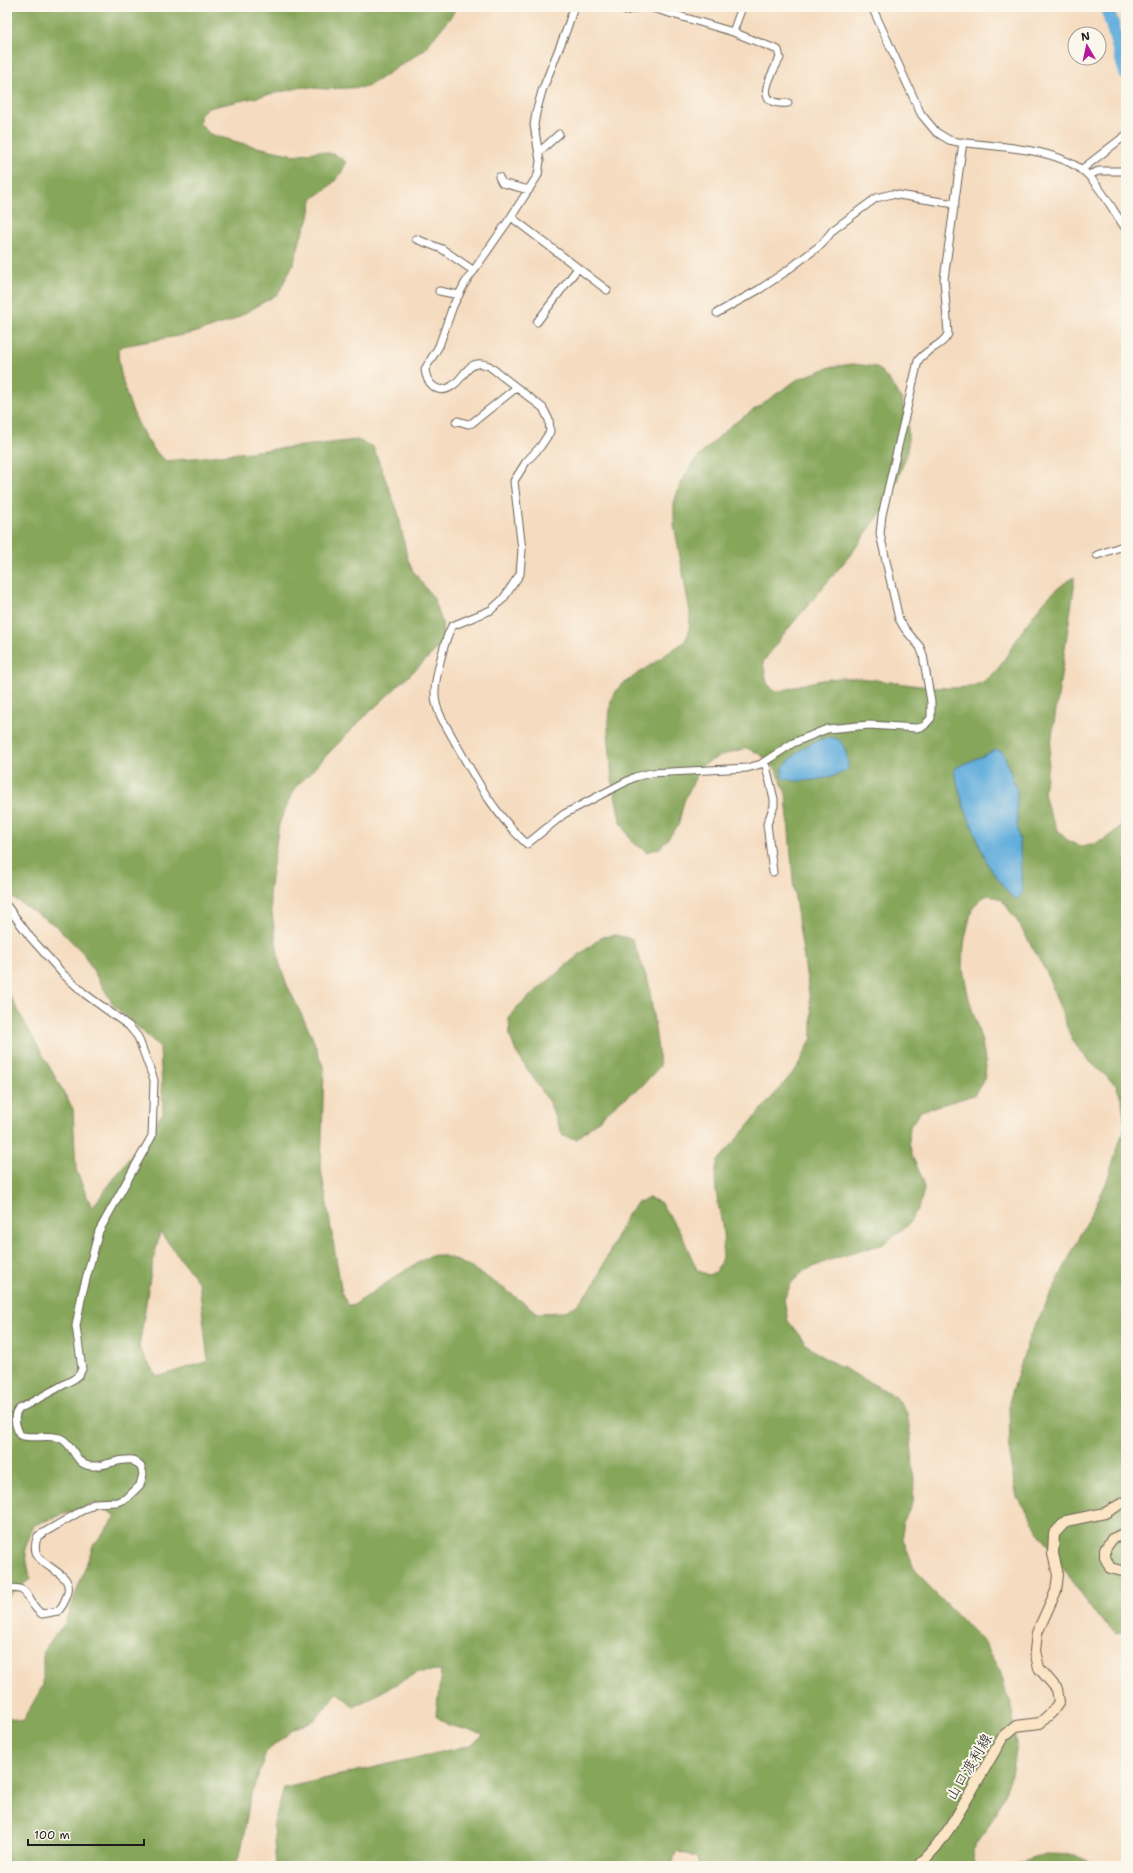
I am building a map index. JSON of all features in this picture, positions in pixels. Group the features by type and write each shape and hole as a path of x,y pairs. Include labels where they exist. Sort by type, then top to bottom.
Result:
{"main road":[{"name":"山口渡利線","path":"919,1866 936,1847 951,1826 1003,1737 1016,1726 1040,1723 1052,1712 1059,1702 1057,1689 1039,1668 1035,1651 1038,1633 1056,1591 1058,1575 1053,1554 1054,1534 1066,1521 1105,1513 1126,1501"},
{"path":"1126,1534 1112,1539 1105,1549 1110,1568 1126,1572"}],"street":[{"path":"574,7 537,105 534,125 539,152 540,169 512,217 459,295 453,306 438,346 425,369 427,380 435,388 444,390 449,388 471,367 479,364 485,364 543,408 550,426 549,435 526,462 514,481 522,550 520,574 503,599 491,610 452,626 447,637 434,691 435,702 442,719 487,797 517,837 527,844 564,814 635,777 651,773 747,768 765,762 793,743 827,729 869,724 917,728 924,726 931,718 931,702 923,655 920,647 905,630 897,614 884,558 880,524 918,361 925,353 942,343 948,334 944,279 963,142"},
{"path":"619,7 625,11 639,7"},
{"path":"649,7 733,32 778,50 780,58 766,85 766,92 770,99 775,102 788,103"},
{"path":"733,32 742,7"},
{"path":"872,7 921,114 936,132 949,140 1055,155 1068,160 1088,175 1126,229"},
{"path":"539,152 559,134"},
{"path":"1081,170 1126,135"},
{"path":"1088,175 1100,171 1126,171"},
{"path":"499,177 502,183 529,190"},
{"path":"717,313 760,289 785,272 822,244 832,230 876,198 892,194 954,204"},
{"path":"512,217 607,290"},
{"path":"416,239 442,250 474,271"},
{"path":"536,322 578,268"},
{"path":"440,291 459,295"},
{"path":"456,422 459,421 468,424 472,423 516,388"},
{"path":"1097,555 1126,545"},
{"path":"765,762 774,799 774,806 767,824 773,872"},
{"path":"7,906 30,937 63,974 86,994 129,1026 138,1037 153,1074 155,1084 152,1136 99,1232 84,1287 76,1326 82,1369 79,1375 74,1379 49,1391 15,1413 20,1435 29,1438 61,1439 66,1442 80,1461 91,1466 116,1461 133,1460 141,1468 142,1479 140,1485 122,1501 95,1503 47,1529 38,1536 35,1546 38,1557 64,1576 68,1584 68,1594 58,1611 42,1614 35,1608 28,1594 20,1589 7,1589"}],"green space":[{"path":"7,7 456,7 452,15 424,50 367,87 326,89 303,87 208,108 200,115 200,124 210,134 248,145 294,155 320,151 336,155 346,162 344,168 337,179 312,199 309,218 301,237 294,262 278,294 231,321 194,333 123,346 118,351 122,379 133,411 148,440 166,461 357,440 373,447 398,512 407,557 413,571 434,599 442,622 443,642 429,657 359,722 294,789 279,824 269,892 279,962 287,985 311,1034 324,1069 321,1169 342,1294 348,1305 352,1306 408,1269 436,1255 446,1257 473,1269 503,1288 537,1313 564,1312 577,1305 595,1283 627,1215 637,1203 649,1198 660,1202 681,1233 697,1270 708,1275 716,1272 722,1258 723,1244 723,1230 715,1174 718,1161 797,1068 812,1038 812,1014 794,891 786,794 777,771 760,754 746,748 720,756 701,766 684,801 678,826 660,848 647,852 631,841 620,820 612,779 608,730 611,699 620,686 684,642 689,633 690,612 674,524 674,503 679,487 693,462 729,427 798,379 830,367 853,364 877,367 889,380 902,400 908,424 908,451 889,502 851,554 782,636 763,662 767,683 774,691 784,690 817,681 839,678 860,678 939,688 973,686 986,680 994,673 1001,665 1039,608 1064,583 1074,577 1074,588 1044,791 1046,801 1049,812 1060,832 1067,840 1076,844 1087,845 1099,842 1110,835 1126,821 1126,1631 1116,1633 1095,1613 1052,1552 1017,1497 1010,1461 1009,1402 1029,1338 1106,1184 1125,1125 1122,1100 1116,1085 1087,1059 1072,1040 1047,973 1016,919 1001,899 989,895 981,898 972,909 965,938 962,964 969,999 982,1042 986,1067 984,1080 974,1095 921,1111 910,1126 909,1142 913,1158 923,1180 924,1190 920,1205 908,1225 883,1244 830,1260 804,1271 792,1282 784,1299 788,1321 806,1344 821,1356 895,1396 907,1413 911,1440 914,1482 913,1503 903,1522 903,1539 913,1566 930,1588 982,1640 1000,1671 1012,1711 1017,1744 1012,1775 996,1813 972,1853 975,1866 700,1866 696,1857 676,1851 672,1866 276,1866 273,1826 284,1788 471,1745 484,1734 448,1725 436,1716 441,1671 418,1672 354,1707 338,1692 316,1719 293,1730 266,1752 250,1799 241,1851 235,1866 7,1866 7,1717 23,1721 43,1685 43,1651 65,1623 93,1546 116,1516 95,1503 34,1525 25,1549 30,1579 7,1598 7,991 73,1109 76,1170 92,1208 163,1113 160,1047 114,1006 83,953 56,926 7,894","holes":["160,1232 199,1283 208,1361 157,1377 139,1348 151,1271"]},
{"path":"615,935 632,939 649,984 660,1066 640,1088 621,1100 577,1139 563,1136 549,1102 516,1052 510,1036 509,1018 516,1008 575,958 602,937"},
{"path":"1046,1854 1077,1855 1097,1866 1010,1866"}],"water":[{"path":"836,738 842,744 846,752 848,769 846,771 832,776 804,781 788,780 782,777 782,769 792,757 805,747 820,740"},
{"path":"996,750 1002,751 1004,754 1017,791 1017,824 1020,845 1022,894 1018,899 1009,894 988,865 963,804 954,771 957,767"}],"waterway":[{"path":"1107,7 1126,73"}]}
